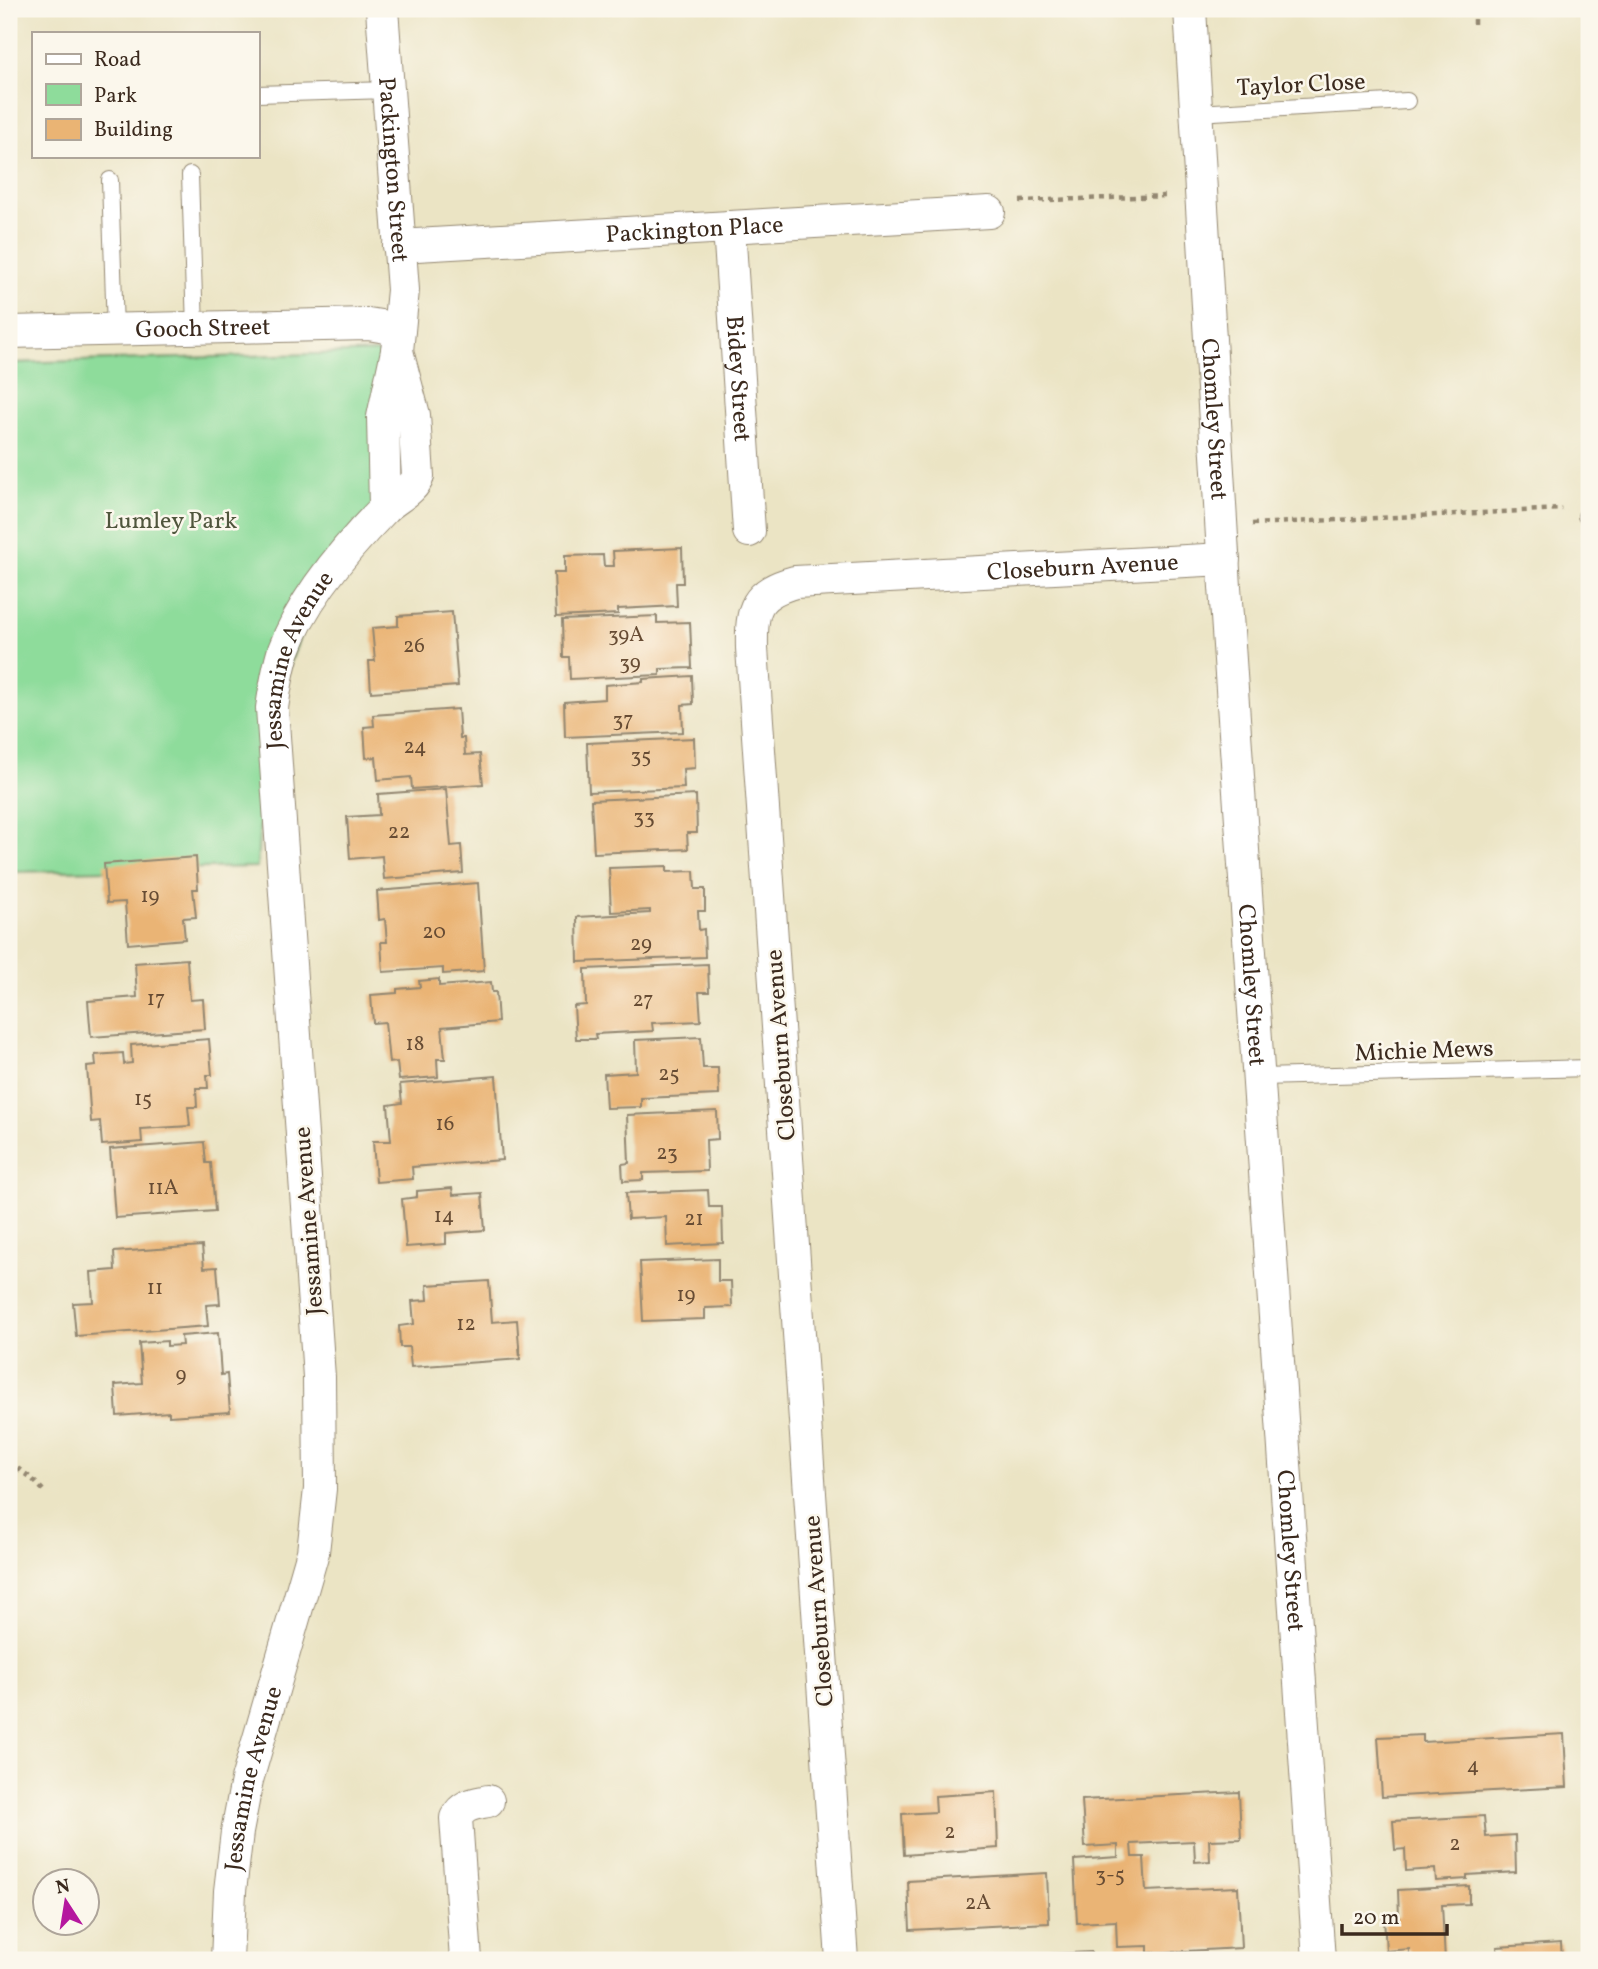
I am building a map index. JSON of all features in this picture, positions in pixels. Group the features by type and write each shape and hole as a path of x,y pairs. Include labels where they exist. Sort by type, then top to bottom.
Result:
{"street":[{"name":"Packington Street","path":"382,9 403,290 398,340"},
{"name":"Chomley Street","path":"1190,9 1224,559 1319,1960"},
{"name":"Packington Place","path":"399,246 989,212"},
{"name":"Bidey Street","path":"729,227 749,531"},
{"name":"Gooch Street","path":"9,332 368,324 398,340"},
{"name":"Jessamine Avenue","path":"227,1960 230,1891 247,1780 313,1552 320,1489 319,1377 272,708 284,652 300,614 385,507 416,483 418,476 414,415 398,340"},
{"name":"Closeburn Avenue","path":"842,1960 752,648 753,612 761,598 795,582 1224,559"},
{"path":"466,1960 456,1818 460,1810 467,1806 488,1801"}],"lane":[{"path":"259,94 388,90"},
{"name":"Taylor Close","path":"1196,113 1408,101"},
{"path":"190,175 195,328"},
{"path":"110,180 115,330"},
{"name":"Michie Mews","path":"1259,1077 1589,1068"}],"path":[{"path":"1474,9 1474,27"},
{"path":"989,212 999,197 1020,201 1174,196"},
{"path":"1243,524 1566,509 1588,516"},
{"path":"9,1462 43,1490"}],"green space":[{"name":"Lumley Park","path":"384,352 404,486 319,584 266,731 257,867 9,872 9,363"}],"building":[{"path":"682,548 683,583 676,583 677,606 618,609 618,614 556,617 554,573 565,573 565,556 603,555 604,566 614,566 613,551"},
{"path":"452,612 458,686 371,692 369,661 375,661 372,628 398,626 398,616"},
{"path":"657,616 657,623 690,622 692,668 660,669 660,675 570,679 569,657 563,657 562,620"},
{"path":"692,676 693,704 682,705 683,732 565,737 564,702 605,699 605,685"},
{"path":"458,709 460,738 464,738 465,755 480,754 483,784 412,789 411,777 378,780 376,757 366,758 364,727 374,726 373,715"},
{"path":"694,738 695,768 683,769 684,788 589,792 587,743"},
{"path":"446,789 451,846 461,845 463,873 384,879 382,856 350,859 347,817 379,815 378,794"},
{"path":"696,795 697,833 687,833 688,849 594,853 591,800"},
{"path":"196,857 198,889 193,889 196,917 183,918 185,939 128,944 125,902 107,903 104,864"},
{"path":"667,866 667,872 694,871 695,889 705,889 705,911 698,911 699,930 704,929 705,957 578,962 577,917 650,913 650,910 611,912 609,868"},
{"path":"478,883 484,971 443,974 443,968 383,972 381,942 387,942 385,919 379,920 377,891"},
{"path":"187,959 190,1000 203,999 205,1029 91,1037 88,1001 137,997 135,963"},
{"path":"708,964 709,992 699,992 701,1021 652,1023 653,1031 595,1034 596,1039 576,1039 574,1006 586,1005 585,969"},
{"path":"439,979 439,986 491,982 492,992 496,992 498,1022 442,1027 445,1059 437,1059 438,1077 399,1080 397,1062 389,1063 385,1022 373,1023 371,995 397,993 397,989 420,987 419,981"},
{"path":"701,1037 703,1068 718,1068 719,1095 641,1098 641,1107 606,1108 604,1074 636,1072 635,1040"},
{"path":"209,1039 212,1075 207,1075 208,1088 196,1088 197,1107 188,1107 190,1126 141,1129 142,1142 102,1145 100,1121 91,1122 87,1067 96,1066 95,1055 123,1053 124,1064 132,1063 131,1045"},
{"path":"496,1076 502,1160 412,1167 413,1179 376,1182 373,1141 391,1141 388,1105 402,1103 400,1084"},
{"path":"717,1111 718,1139 706,1140 707,1171 643,1173 643,1180 623,1181 622,1164 629,1163 627,1115"},
{"path":"204,1142 206,1163 211,1163 215,1211 115,1218 110,1149"},
{"path":"452,1188 453,1195 482,1193 485,1230 446,1233 446,1244 406,1247 402,1199 417,1197 417,1191"},
{"path":"708,1190 709,1207 722,1207 723,1243 667,1246 666,1217 628,1219 626,1193"},
{"path":"202,1246 204,1268 217,1267 220,1304 206,1305 208,1326 76,1336 73,1303 93,1302 91,1272 115,1270 114,1252"},
{"path":"718,1259 718,1281 731,1281 732,1307 705,1308 705,1319 643,1321 640,1262"},
{"path":"489,1281 492,1322 517,1320 520,1359 411,1367 409,1347 400,1347 399,1326 414,1324 412,1301 428,1300 427,1285"},
{"path":"218,1333 221,1375 227,1374 230,1412 169,1416 169,1412 117,1416 115,1385 142,1383 139,1343 167,1341 167,1346 182,1345 181,1336"},
{"path":"1564,1734 1567,1787 1382,1797 1378,1737 1423,1735 1423,1742"},
{"path":"996,1792 998,1848 904,1855 902,1814 936,1812 935,1796"},
{"path":"1239,1792 1241,1839 1209,1840 1210,1861 1195,1862 1194,1841 1131,1844 1132,1857 1144,1857 1146,1891 1238,1887 1241,1948 1148,1953 1148,1946 1117,1947 1116,1921 1077,1923 1074,1860 1118,1857 1118,1845 1085,1847 1082,1800"},
{"path":"1484,1816 1486,1837 1515,1835 1516,1872 1467,1875 1467,1879 1436,1881 1435,1869 1406,1871 1405,1849 1395,1850 1393,1821"},
{"path":"1047,1873 1049,1923 910,1930 908,1881"},
{"path":"1469,1886 1469,1904 1442,1905 1445,1960 1409,1960 1409,1949 1386,1951 1384,1918 1399,1917 1398,1890"},
{"path":"1561,1943 1562,1960 1498,1960 1497,1947"},
{"path":"1091,1952 1091,1960 966,1960 966,1958"}]}
